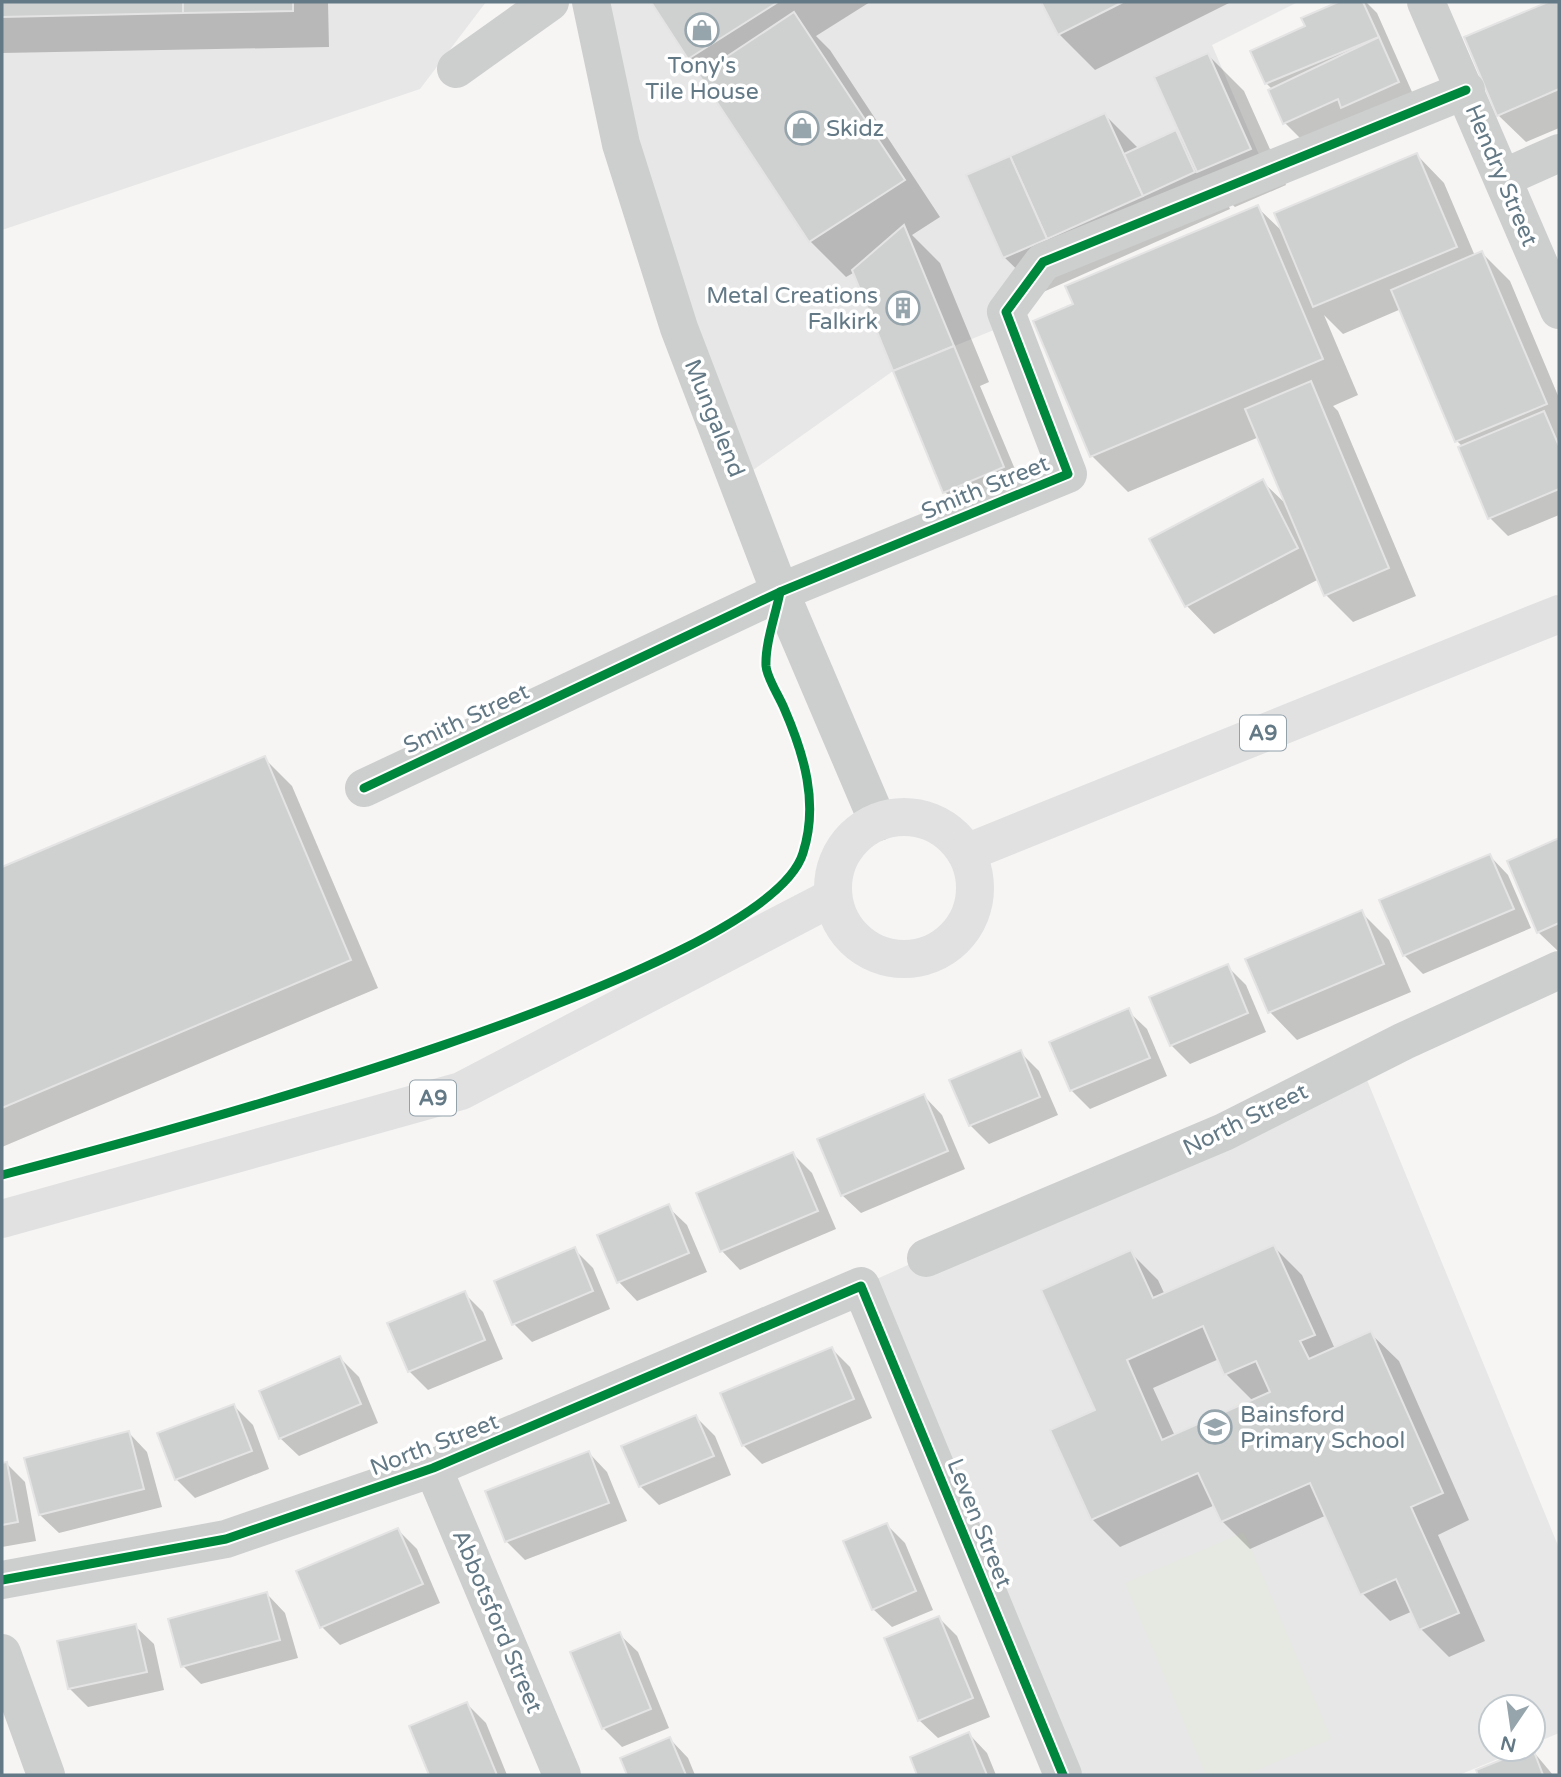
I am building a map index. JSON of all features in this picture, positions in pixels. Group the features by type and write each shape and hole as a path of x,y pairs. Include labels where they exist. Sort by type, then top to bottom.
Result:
{"main road":[{"name":"A9","path":"967,853 1559,614"},
{"path":"903,817 928,821 950,833 967,853 975,877 975,902 971,914 966,925 949,944 927,956 902,960 877,955 856,941 841,921 833,897 834,874 843,852 858,834 878,822 903,817"},
{"name":"A9","path":"2,1219 461,1091 833,897"}],"street":[{"path":"456,69 550,2"},
{"name":"Mungalend","path":"591,2 621,144 678,328 780,592 878,822"},
{"name":"Hendry Street","path":"1426,2 1559,310"},
{"name":"Smith Street","path":"364,788 780,592 1068,474 1006,312 1043,262 1466,90"},
{"path":"1503,178 1559,153"},
{"name":"North Street","path":"926,1258 1224,1132 1404,1041 1559,970"},
{"name":"North Street","path":"2,1580 226,1539 433,1468 861,1286"},
{"name":"Leven Street","path":"861,1286 1063,1775"},
{"name":"Abbotsford Street","path":"433,1468 562,1775"},
{"path":"2,1653 46,1775"}],"shaded area":[{"path":"2,2 486,2 420,89 2,230"},
{"path":"591,2 1298,2 1212,45 1266,171 1043,262 1011,323 893,371 739,480"},
{"name":"Bainsford Primary School","path":"1360,1063 1559,1548 1559,1733 1547,1738 1547,1693 1477,1693 1477,1763 1488,1763 1459,1775 1063,1775 861,1286"},
{"path":"1244,1532 1331,1739 1245,1775 1206,1775 1125,1583"}],"building":[{"path":"2,2 183,2 183,13 2,17"},
{"path":"183,2 293,2 293,11 183,13"},
{"name":"Tony's Tile House","path":"651,2 778,2 688,59"},
{"path":"1041,2 1123,2 1058,35"},
{"path":"1338,2 1363,2 1379,37 1265,84 1250,51 1305,26 1301,18"},
{"path":"1548,2 1559,2 1559,89 1497,116 1464,37"},
{"name":"Skidz","path":"794,12 905,180 809,242 699,75"},
{"path":"1379,37 1399,82 1341,108 1338,99 1283,124 1268,90"},
{"path":"1208,53 1251,149 1197,172 1154,77"},
{"path":"1105,113 1143,196 1047,239 1010,156"},
{"path":"1176,130 1195,172 1143,196 1124,154"},
{"path":"1417,153 1457,247 1313,307 1274,213"},
{"path":"1010,156 1047,239 1003,258 966,175"},
{"path":"1258,205 1323,359 1090,457 1033,321 1073,304 1065,286"},
{"name":"Metal Creations Falkirk","path":"904,225 954,346 893,371 852,270"},
{"path":"1482,251 1547,404 1455,442 1391,290"},
{"path":"954,346 1004,467 943,493 893,371"},
{"path":"1311,381 1389,568 1324,596 1245,409"},
{"path":"1544,411 1559,446 1559,489 1488,519 1458,447"},
{"path":"1263,479 1298,548 1185,607 1149,539"},
{"path":"265,756 351,960 2,1108 2,867"},
{"path":"1559,838 1559,923 1537,933 1507,861"},
{"path":"1490,854 1514,909 1403,956 1379,900"},
{"path":"1362,910 1384,964 1268,1013 1245,959"},
{"path":"1228,964 1248,1013 1170,1046 1149,997"},
{"path":"1129,1008 1150,1058 1070,1091 1049,1042"},
{"path":"1021,1050 1040,1097 969,1126 949,1080"},
{"path":"924,1094 948,1151 841,1196 817,1139"},
{"path":"793,1152 818,1211 720,1252 696,1193"},
{"path":"669,1204 689,1253 617,1283 597,1235"},
{"path":"1274,1245 1315,1335 1300,1341 1309,1359 1371,1331 1443,1493 1411,1507 1459,1613 1419,1630 1396,1579 1360,1595 1310,1483 1221,1522 1198,1473 1091,1520 1050,1430 1095,1410 1041,1290 1131,1250 1153,1298","holes":["1203,1326 1224,1375 1256,1361 1270,1392 1162,1440 1127,1360"]},
{"path":"575,1247 593,1291 512,1325 494,1281"},
{"path":"465,1291 485,1340 408,1372 387,1323"},
{"path":"832,1347 854,1399 742,1446 720,1393"},
{"path":"340,1356 361,1404 279,1439 259,1391"},
{"path":"234,1404 252,1451 175,1480 157,1433"},
{"path":"696,1415 714,1456 639,1487 621,1446"},
{"path":"129,1431 144,1489 39,1515 24,1458"},
{"path":"589,1451 609,1503 505,1542 485,1491"},
{"path":"7,1462 18,1522 2,1525 2,1463"},
{"path":"887,1523 916,1591 872,1610 843,1541"},
{"path":"398,1528 423,1584 320,1628 296,1571"},
{"path":"267,1592 280,1640 181,1667 168,1619"},
{"path":"939,1616 973,1698 918,1721 884,1638"},
{"path":"136,1624 147,1672 68,1689 57,1641"},
{"path":"620,1632 651,1709 602,1729 570,1652"},
{"path":"467,1702 497,1775 429,1775 409,1726"},
{"path":"969,1732 987,1775 917,1775 910,1757"},
{"path":"670,1737 686,1775 627,1775 620,1758"},
{"path":"1493,1763 1538,1763 1543,1775 1478,1775 1476,1770"}],"cycle path":[{"path":"364,788 780,592 1068,474 1006,312 1043,262 1466,90"},
{"path":"2,1175 305,1090 439,1047 569,999 681,950 763,900 803,853 810,816 807,779 798,743 766,666 769,638 780,592"},
{"path":"2,1580 226,1539 433,1468 861,1286 1063,1775"}],"place":[{"name":"Tony's Tile House","path":"702,30"},
{"name":"Skidz","path":"802,128"},
{"name":"Metal Creations Falkirk","path":"903,308"},
{"name":"Bainsford Primary School","path":"1215,1427"}]}
